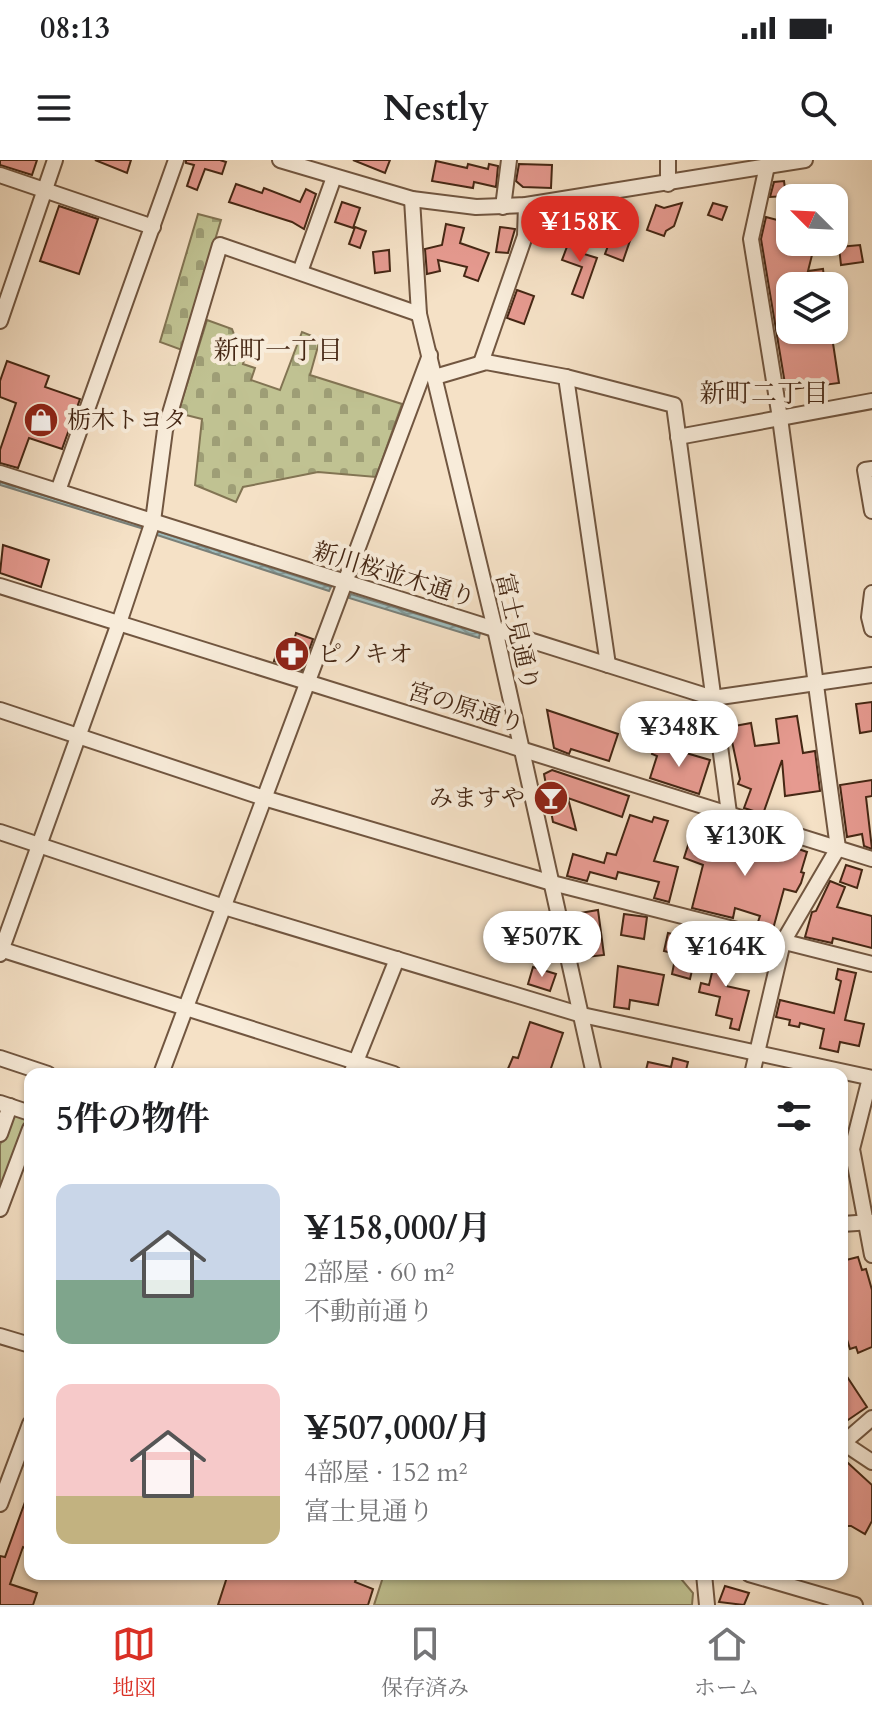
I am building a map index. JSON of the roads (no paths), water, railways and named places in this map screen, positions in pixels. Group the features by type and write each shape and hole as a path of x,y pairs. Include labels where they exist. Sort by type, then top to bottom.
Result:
{"street":[{"path":"0,321 55,160"},
{"path":"58,491 176,160"},
{"path":"280,160 412,199 476,207 526,205 805,160"},
{"path":"503,207 509,160"},
{"path":"668,160 668,184"},
{"path":"753,1068 783,942 838,848 780,418 751,239 767,166"},
{"path":"0,175 153,227"},
{"path":"300,272 334,177"},
{"name":"富士見通り","path":"412,199 419,314 495,629 593,1068"},
{"path":"481,363 525,236 526,205"},
{"path":"397,959 354,1068 185,1009 1,951 153,521 165,430 220,245 419,314"},
{"path":"163,1068 430,355"},
{"path":"435,377 486,362 566,377 674,405 729,813"},
{"path":"566,377 608,665"},
{"path":"678,437 872,401"},
{"path":"872,469 865,470 872,511"},
{"name":"新川桜並木通り","path":"0,473 713,698 872,675"},
{"name":"宮の原通り","path":"0,586 872,859"},
{"path":"872,593 869,617 872,629"},
{"path":"0,710 264,798 552,883 872,964"},
{"path":"0,832 224,907 582,1015 825,1068"},
{"path":"0,1058 30,1068"},
{"path":"848,1073 871,1078 852,1149 872,1255"},
{"path":"0,1134 5,1104 24,1111"},
{"path":"0,1209 24,1145"},
{"path":"848,1224 868,1222"},
{"path":"0,1336 24,1343"},
{"path":"848,1438 872,1418"},
{"path":"0,1504 24,1440"},
{"path":"848,1447 872,1462"},
{"path":"705,1580 707,1605"},
{"path":"770,1580 855,1605"}],"water":[{"path":"0,482 145,526 144,529 0,485"},
{"path":"157,531 331,587 329,591 157,535"},
{"path":"351,594 480,633 479,638 349,598"}],"place":[{"name":"栃木トヨタ","path":"41,420"},
{"name":"ピノキオ","path":"292,654"},
{"name":"みますや","path":"551,798"}],"district":[{"name":"新町一丁目","path":"278,350"},
{"name":"新町二丁目","path":"764,393"}]}
